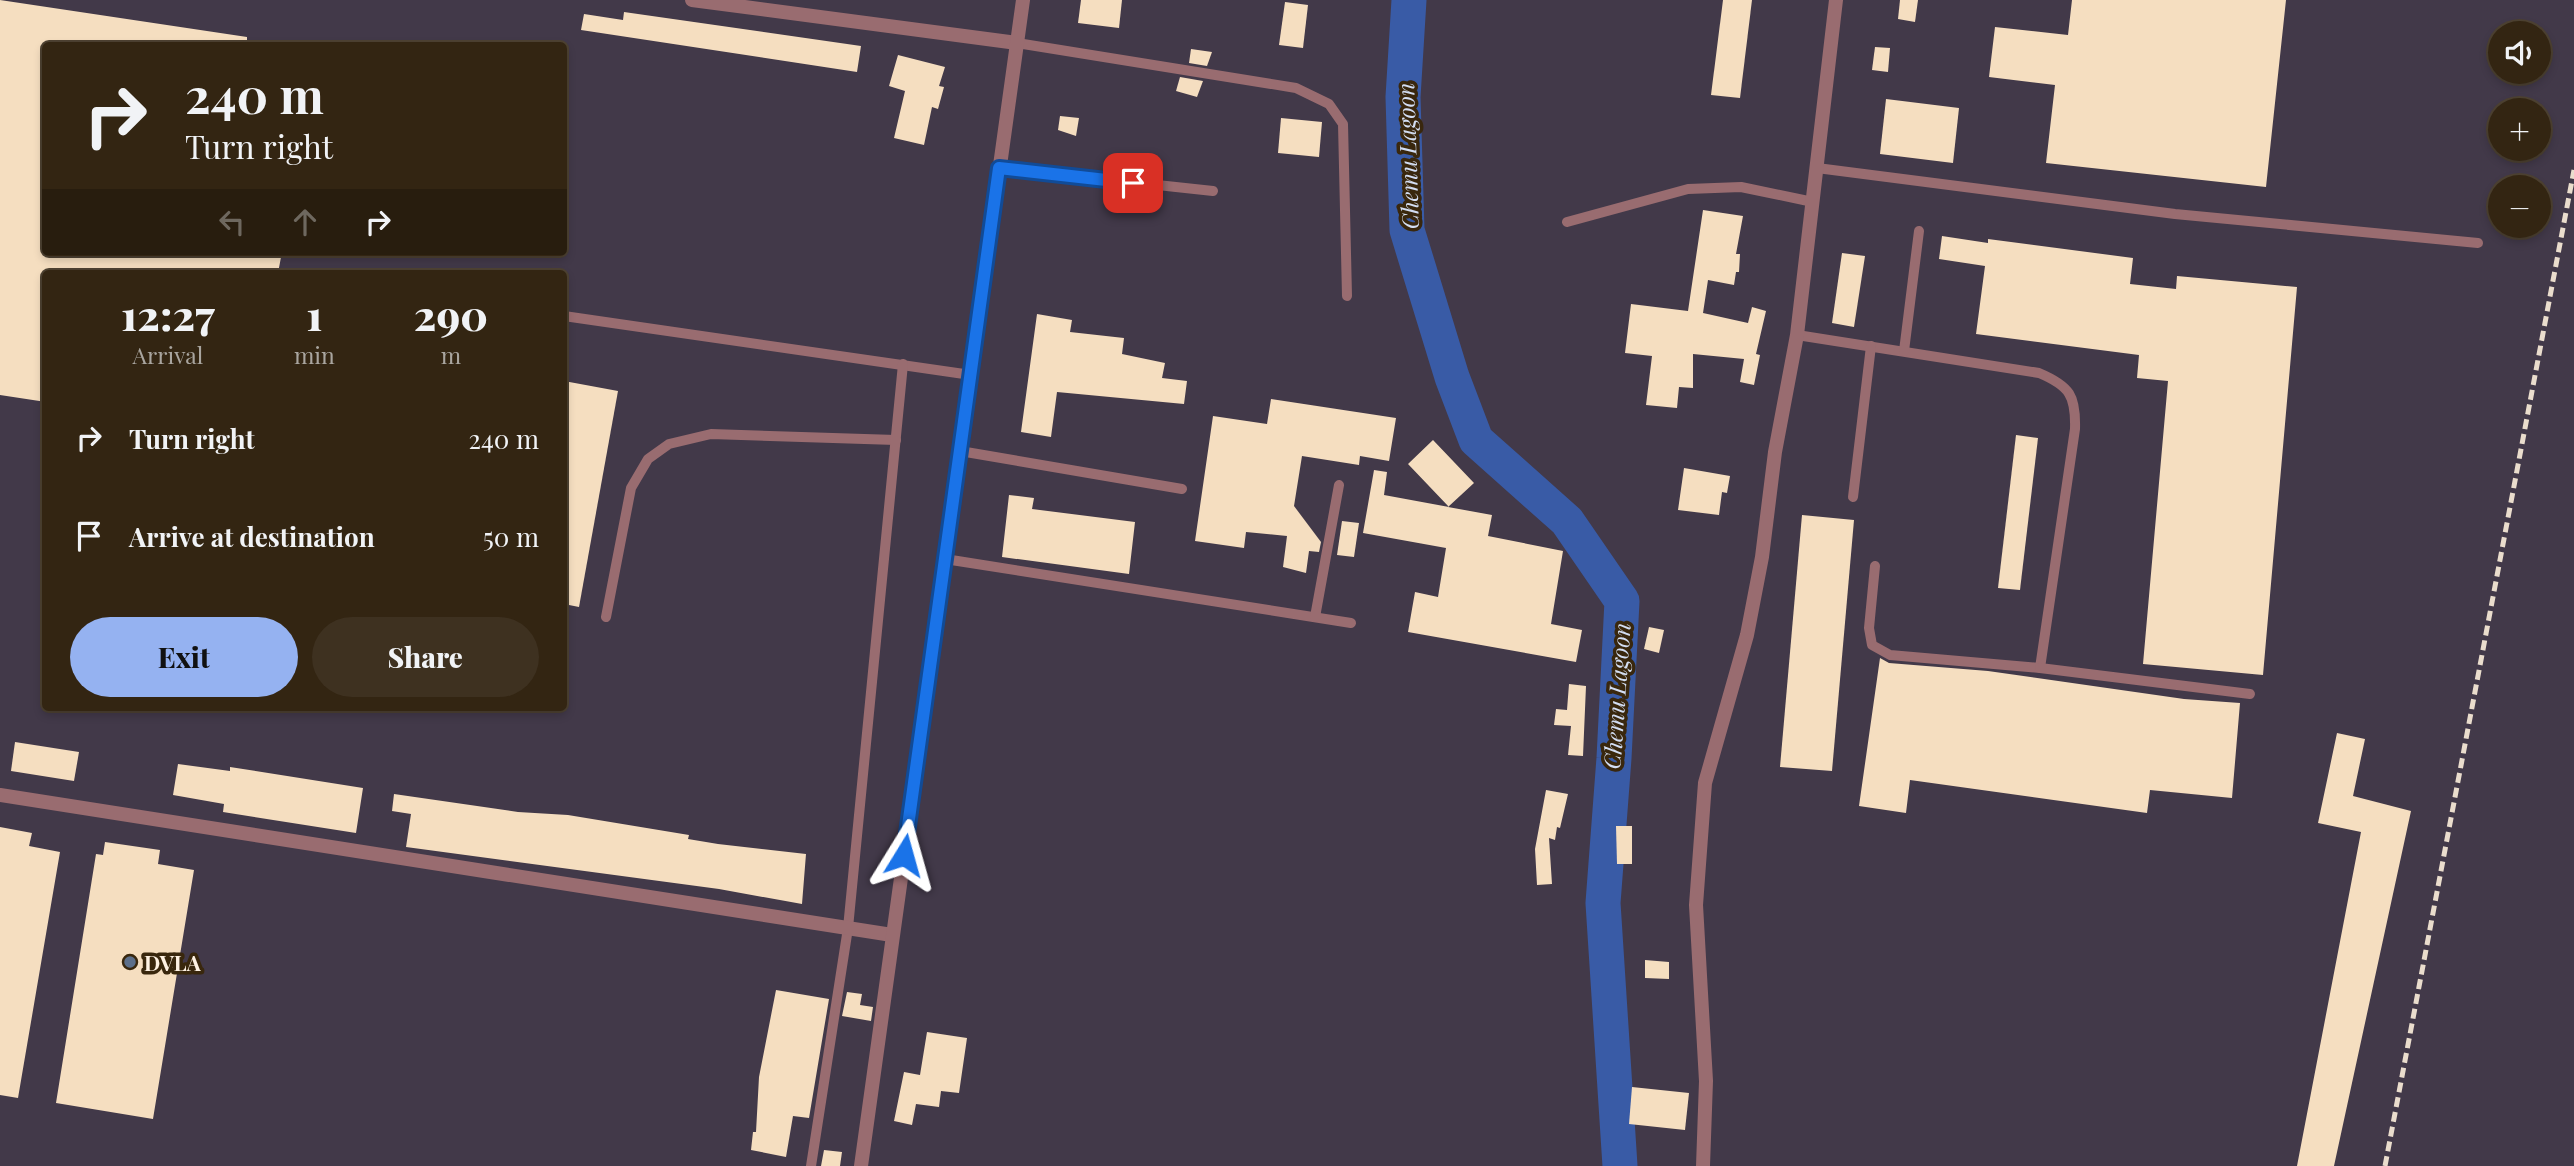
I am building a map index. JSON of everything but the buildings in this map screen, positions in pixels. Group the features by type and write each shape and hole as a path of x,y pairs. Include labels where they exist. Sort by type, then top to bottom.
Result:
{"street":[{"path":"692,0 1017,43"},
{"path":"861,1166 1023,0"},
{"path":"1703,1166 1706,1081 1696,905 1705,783 1747,635 1797,335 1836,0"},
{"path":"0,795 892,935"}],"lane":[{"path":"1017,43 1296,88 1329,104 1343,124 1347,296"},
{"path":"999,168 1213,191"},
{"path":"1817,168 2175,214 2478,243"},
{"path":"1567,222 1688,189 1741,187 1814,202"},
{"path":"1904,351 1919,231"},
{"path":"567,316 971,375"},
{"path":"1797,335 2039,373 2060,382 2076,403 2075,429 2040,668"},
{"path":"1853,497 1871,346"},
{"path":"811,1166 848,928 904,365"},
{"path":"606,617 631,488 648,459 669,444 711,434 896,440"},
{"path":"960,452 1182,489"},
{"path":"1315,617 1339,485"},
{"path":"945,559 1351,623"},
{"path":"1875,566 1869,628 1872,645 1890,655 2040,668 2250,694"}],"shaded area":[{"path":"0,0 2574,0 2574,1166 0,1166"}],"waterway":[{"name":"Chemu Lagoon","path":"1409,0 1403,97 1407,230 1452,377 1476,440 1567,521 1622,601 1603,903 1620,1166"}],"railway":[{"path":"2385,1166 2574,170"}],"place":[{"name":"DVLA","path":"130,962"}],"route":[{"path":"904,855 999,168 1133,183"}]}
